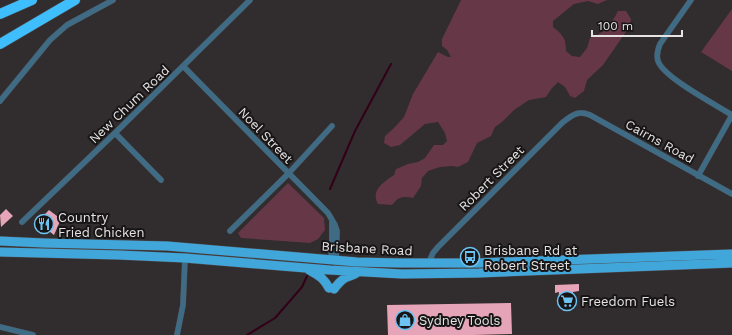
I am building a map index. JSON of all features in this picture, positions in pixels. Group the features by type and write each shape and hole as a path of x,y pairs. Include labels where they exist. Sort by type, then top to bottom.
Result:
{"highway":[{"path":"0,14 32,0"},
{"path":"0,44 75,0"}],"main road":[{"name":"Brisbane Road","path":"0,241 167,246 400,264 477,263 732,254"},
{"name":"Brisbane Road","path":"0,252 119,254 402,274 732,263"},
{"path":"306,268 319,275 332,289 344,278 353,276 358,272"}],"street":[{"path":"0,101 50,40 67,25 113,0"},
{"path":"692,0 660,44 657,54 657,61 664,71 675,80 732,115 698,176"},
{"name":"New Chum Road","path":"22,222 115,133 247,1"},
{"name":"Noel Street","path":"183,66 328,213 332,220 333,270"},
{"name":"Cairns Road","path":"576,113 581,112 590,115 732,194"},
{"name":"Robert Street","path":"428,264 435,250 444,240 562,123 576,113"},
{"path":"230,230 288,174 332,126"},
{"path":"115,133 161,180"},
{"path":"177,335 183,305 185,258"},
{"path":"0,327 33,335"}],"shaded area":[{"path":"461,0 607,0 598,4 588,1 574,4 553,21 553,27 565,40 566,51 572,56 580,57 587,48 590,38 607,28 618,11 626,11 631,19 630,26 603,65 587,80 584,91 575,98 570,96 565,87 558,82 546,97 529,100 514,110 495,127 491,136 477,143 468,162 458,167 440,167 428,171 422,178 421,186 413,198 401,198 392,205 378,204 376,195 379,187 394,175 396,169 418,162 425,158 434,145 443,145 447,141 445,133 438,122 425,124 400,145 391,147 384,143 385,136 404,117 413,94 438,52 451,57 447,50 442,46 442,39"},
{"path":"732,9 732,71 701,52"},
{"path":"288,183 324,218 325,230 318,239 310,243 241,238 238,233"}],"building":[{"path":"6,209 13,216 1,227 0,215"},
{"path":"49,210 61,219 54,235 37,222"},
{"path":"579,284 579,291 573,292 575,304 558,304 559,292 555,293 555,285"},
{"path":"511,303 512,334 388,335 387,305"}],"waterway":[{"path":"330,189 355,131 391,64"},
{"path":"247,335 275,318 302,287 307,276"}],"place":[{"name":"Country Fried Chicken","path":"44,224"},
{"name":"Brisbane Rd at Robert Street","path":"470,257"},
{"name":"Freedom Fuels","path":"567,301"},
{"name":"Sydney Tools","path":"405,320"}]}
